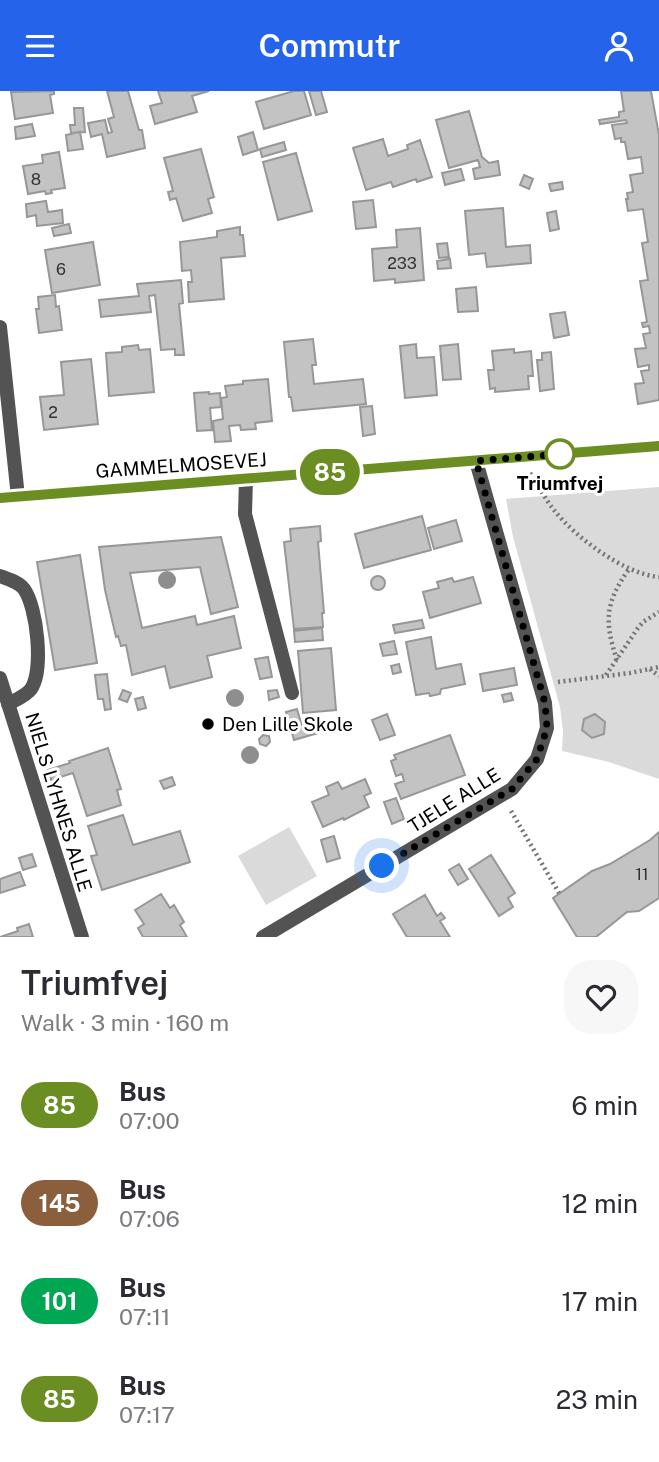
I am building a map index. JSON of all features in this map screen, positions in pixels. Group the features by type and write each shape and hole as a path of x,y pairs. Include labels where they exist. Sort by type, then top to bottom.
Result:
{"street":[{"path":"0,327 18,497"},
{"name":"GAMMELMOSEVEJ","path":"0,498 659,446"},
{"name":"TJELE ALLE","path":"262,937 512,789 537,759 547,728 545,703 476,461"},
{"path":"246,479 245,514 292,693"},
{"path":"0,576 20,585 29,600 35,624 38,663 35,682 29,692 8,705"},
{"name":"NIELS LYHNES ALLE","path":"0,678 82,937"}],"path":[{"path":"520,457 554,510 592,546 629,569 659,577"},
{"path":"617,660 609,636 608,617 615,590 629,569"},
{"path":"606,675 643,622 659,612"},
{"path":"540,684 659,667"},
{"path":"650,669 659,676"},
{"path":"502,795 559,893"}],"shaded area":[{"path":"659,487 659,779 609,762 562,751 560,707 513,537 506,499"},
{"path":"289,827 317,876 266,905 238,856"}],"building":[{"path":"54,91 54,94 50,95 53,113 15,119 11,92"},
{"path":"107,91 128,91 139,130 142,130 145,148 107,157 102,134 91,137 88,123 105,120 108,133 112,132 108,119 114,117"},
{"path":"158,91 209,91 192,96 197,112 155,124 150,106 162,103"},
{"path":"294,91 304,91 311,115 264,129 256,102"},
{"path":"309,91 321,91 327,112 316,115"},
{"path":"621,91 651,91 659,135 659,400 638,404 635,384 644,383 641,371 649,370 649,365 638,367 635,349 646,348 643,334 650,333 649,326 643,327 642,323 647,322 640,281 648,280 642,243 648,242 643,209 628,211 626,199 627,193 633,192 630,175 643,173 641,157 628,159 625,142 621,142 621,138 615,139 612,125 627,123 626,120 600,124 599,120 619,117 619,112 624,111"},
{"path":"74,108 83,108 85,132 71,133 70,125 75,125"},
{"path":"469,111 482,157 489,163 498,161 500,175 475,179 473,169 480,167 478,160 449,168 436,120"},
{"path":"32,124 35,136 16,139 15,127"},
{"path":"80,132 83,149 68,151 66,135"},
{"path":"253,132 258,150 243,155 238,137"},
{"path":"383,139 388,156 408,149 407,145 420,140 432,177 393,187 391,182 366,190 353,148"},
{"path":"284,142 286,150 262,157 260,149"},
{"path":"201,149 214,197 208,199 212,213 183,221 176,198 170,200 168,192 173,191 164,158"},
{"path":"59,152 65,188 51,190 52,193 46,194 45,191 28,194 23,166 43,163 42,155"},
{"path":"296,153 312,211 278,220 263,162"},
{"path":"461,169 464,180 445,185 442,173"},
{"path":"524,175 533,179 529,189 520,185"},
{"path":"562,182 563,189 551,191 549,184"},
{"path":"373,200 376,227 356,229 353,202"},
{"path":"46,201 48,212 62,210 63,223 37,226 36,215 27,217 26,204"},
{"path":"503,208 506,247 530,245 531,263 487,267 485,253 469,255 465,211"},
{"path":"556,211 559,229 550,231 547,213"},
{"path":"69,224 71,233 54,236 52,228"},
{"path":"240,227 245,256 221,258 224,299 189,302 188,282 192,282 191,270 182,271 180,242 217,237 217,231"},
{"path":"420,228 424,280 395,283 395,279 374,281 372,249 397,247 396,230"},
{"path":"93,242 100,285 52,293 45,250"},
{"path":"447,243 449,257 439,258 437,244"},
{"path":"450,259 451,268 438,269 437,261"},
{"path":"181,280 183,303 179,304 184,355 175,355 175,349 161,350 155,295 149,296 151,312 101,317 99,300 139,296 137,284"},
{"path":"476,287 478,311 458,312 456,289"},
{"path":"55,295 62,330 39,333 36,309 39,309 38,297"},
{"path":"565,312 569,335 554,338 550,314"},
{"path":"313,339 316,365 312,365 314,384 363,379 366,404 293,411 289,397 284,342"},
{"path":"416,344 417,358 434,357 437,395 405,398 400,346"},
{"path":"458,344 461,379 443,380 440,346"},
{"path":"138,345 139,350 150,349 154,392 109,396 106,353 122,352 122,347"},
{"path":"514,349 514,353 531,351 533,376 528,376 529,389 495,392 495,388 490,389 488,370 494,370 492,351"},
{"path":"551,352 554,389 540,391 537,360 542,360 542,353"},
{"path":"91,359 98,424 44,430 40,397 64,395 61,362"},
{"path":"268,379 272,421 255,423 256,429 241,430 240,425 229,426 231,441 215,442 213,421 223,419 221,398 227,397 225,386"},
{"path":"194,393 220,393 221,407 210,408 212,430 197,431"},
{"path":"372,406 375,434 363,436 360,407"},
{"path":"422,516 431,550 364,568 355,534"},
{"path":"456,520 462,541 434,549 428,528"},
{"path":"320,526 321,541 318,542 323,627 294,629 284,542 291,541 290,529"},
{"path":"221,537 238,607 211,614 200,567 130,573 142,628 195,616 197,625 234,616 241,648 207,656 212,677 170,688 165,666 132,675 126,645 121,646 118,636 116,637 99,547"},
{"path":"80,555 97,663 55,670 37,562"},
{"path":"378,576 383,578 383,588 378,590 373,588 371,583 373,578"},
{"path":"473,577 481,603 430,618 423,592 439,588 437,582 452,578 454,582"},
{"path":"422,620 424,628 395,633 393,625"},
{"path":"322,628 323,640 295,642 294,631"},
{"path":"431,637 436,669 461,664 465,684 441,689 440,694 416,695 406,642"},
{"path":"394,641 397,654 383,656 380,644"},
{"path":"331,648 336,710 303,713 298,651"},
{"path":"268,657 272,677 260,679 255,659"},
{"path":"399,664 401,672 393,674 391,666"},
{"path":"514,668 517,685 483,691 480,674"},
{"path":"107,674 111,709 105,710 103,699 98,699 95,675"},
{"path":"123,690 131,693 127,702 119,699"},
{"path":"277,690 279,697 269,700 268,691"},
{"path":"511,693 513,700 504,702 502,695"},
{"path":"143,697 146,708 138,710 135,699"},
{"path":"297,709 302,726 322,721 325,731 294,740 286,712"},
{"path":"387,714 395,735 380,740 372,720"},
{"path":"595,714 605,722 604,734 592,738 582,730 584,719"},
{"path":"263,735 269,736 270,742 266,746 260,744 259,739"},
{"path":"450,735 465,775 401,799 395,784 404,781 402,774 396,776 391,761 396,759 394,755"},
{"path":"108,748 121,789 117,790 121,805 87,816 73,773 51,780 48,770"},
{"path":"172,777 175,785 164,789 160,781"},
{"path":"365,779 371,793 364,796 369,807 323,827 312,802 329,795 326,787 338,782 342,789"},
{"path":"396,798 404,819 392,824 384,802"},
{"path":"123,815 133,845 180,831 190,862 102,890 91,856 97,855 88,826"},
{"path":"659,832 659,898 639,911 627,912 596,937 577,937 553,898 592,871 610,864"},
{"path":"334,836 340,858 327,862 321,840"},
{"path":"32,854 36,866 23,870 19,858"},
{"path":"491,855 515,893 508,898 513,907 499,916 469,869"},
{"path":"459,864 468,879 458,885 449,870"},
{"path":"20,872 25,885 0,893 0,879"},
{"path":"161,894 170,908 174,905 184,922 180,925 187,937 143,937 138,928 144,924 135,910"},
{"path":"425,895 437,916 441,913 445,918 440,921 450,937 407,937 393,914"},
{"path":"29,924 33,937 0,937 18,931 17,928"}],"bus line":[{"name":"85","path":"0,498 659,446"}],"place":[{"name":"Triumfvej","path":"560,454"},
{"name":"Den Lille Skole","path":"208,724"}],"route":[{"path":"382,866 512,789 537,759 547,728 545,703 476,461 560,454"}]}
